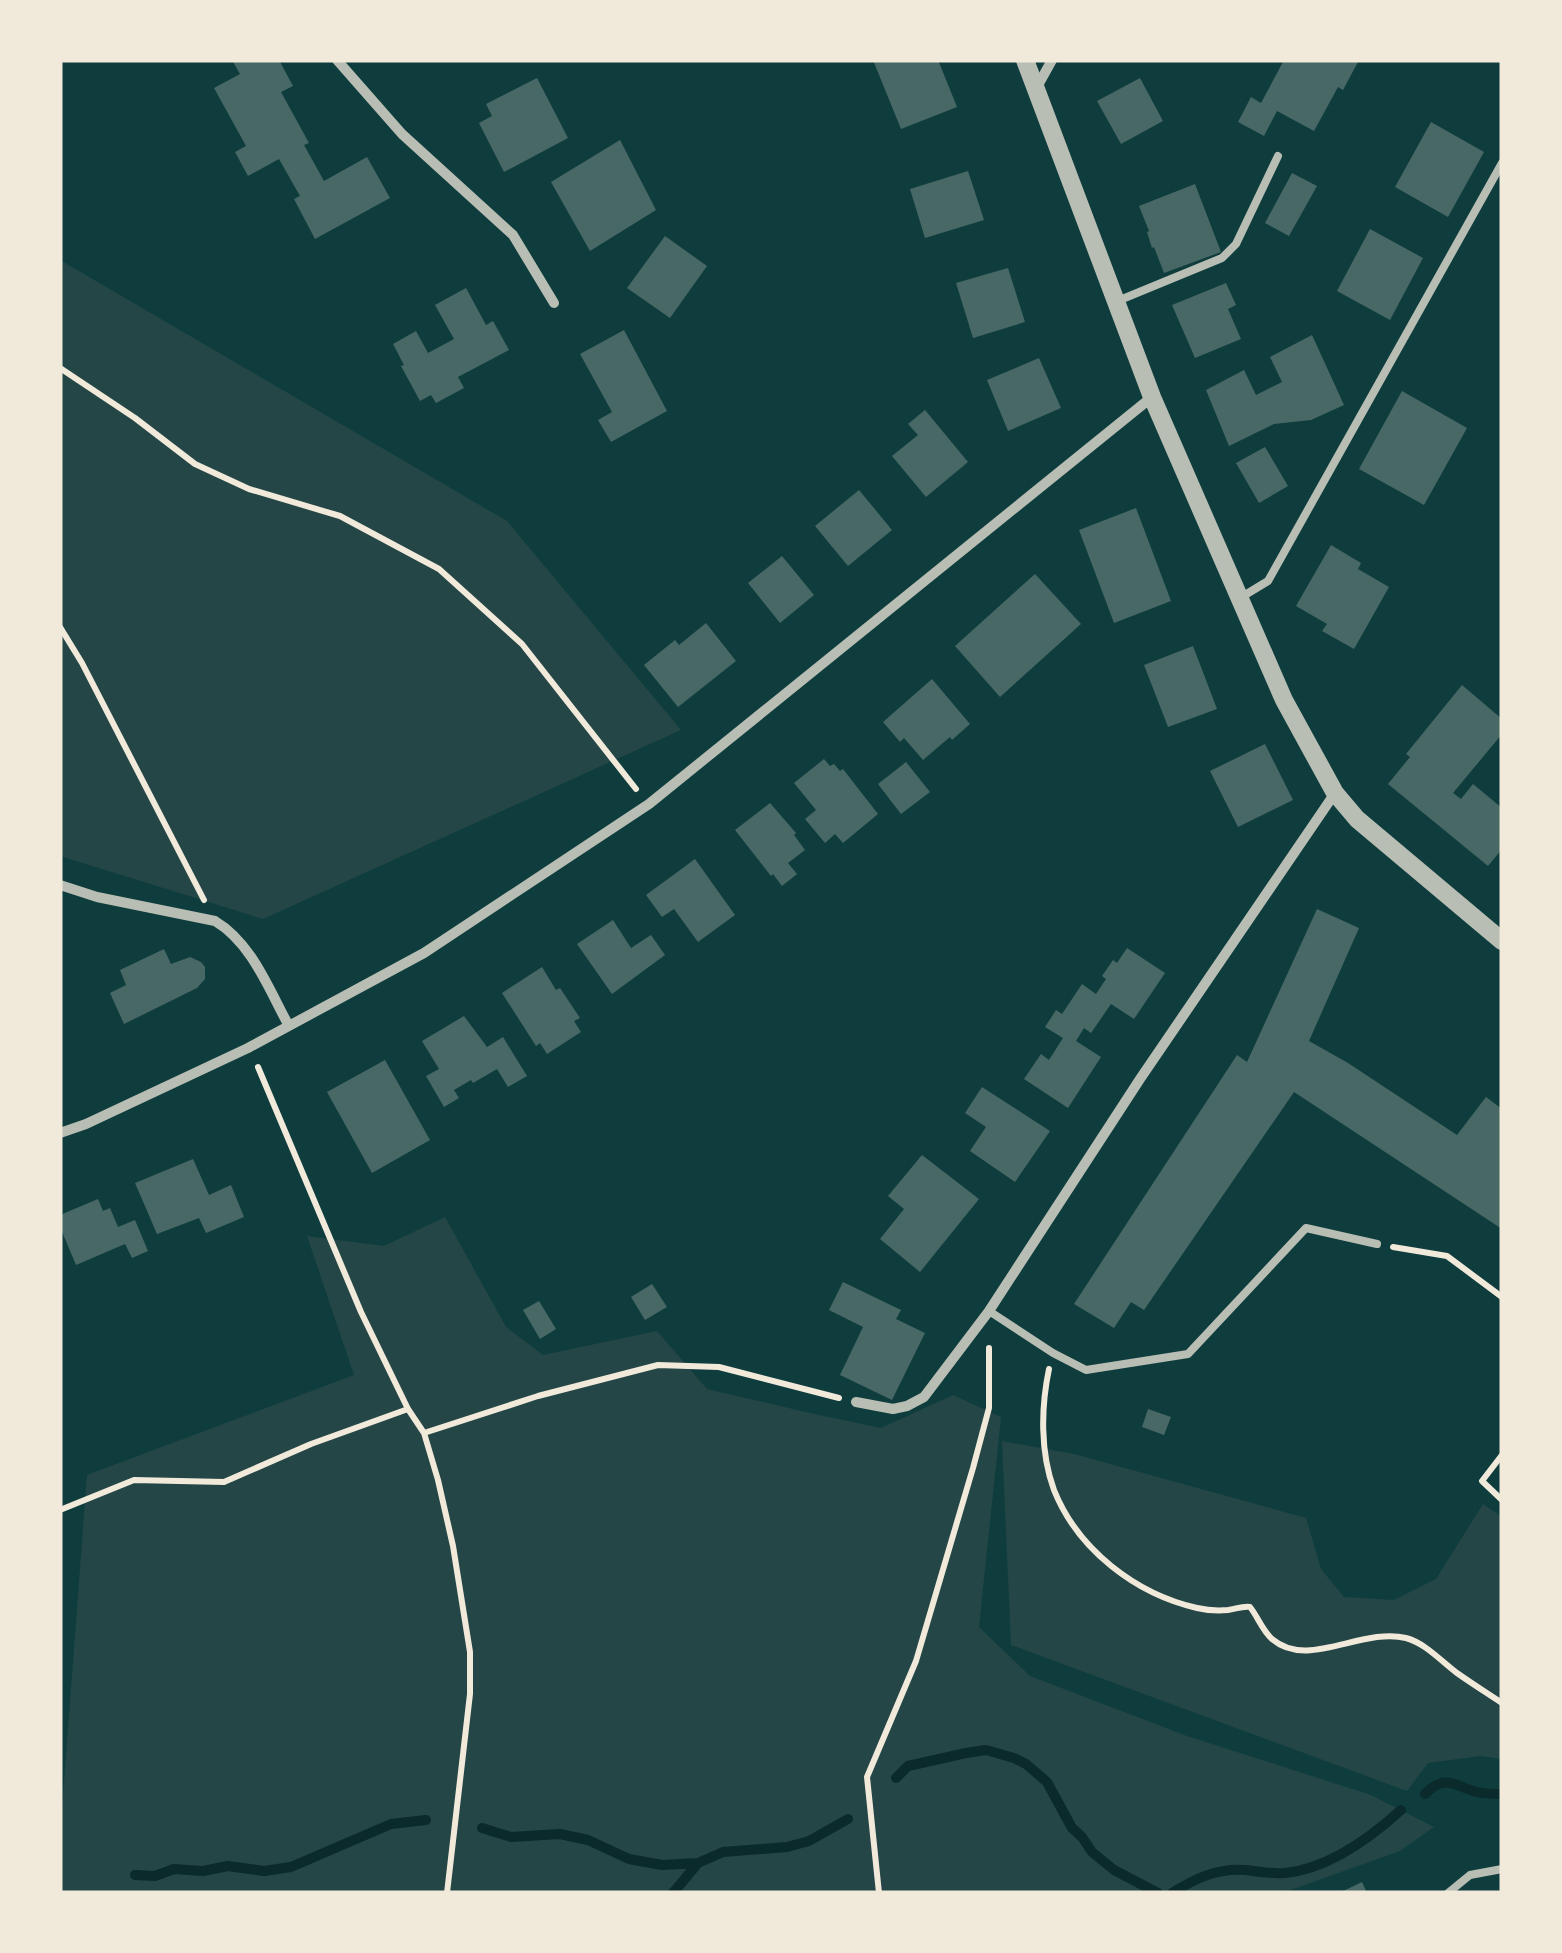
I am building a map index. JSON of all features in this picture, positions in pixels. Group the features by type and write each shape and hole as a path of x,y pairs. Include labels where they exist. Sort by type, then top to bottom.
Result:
{"street":[{"path":"337,60 402,134 513,234 554,303"},
{"path":"1025,60 1152,397 1284,700 1335,793 1357,818 1502,941"},
{"path":"1036,88 1052,60"},
{"path":"60,1134 248,1048 424,952 649,804 1152,397"},
{"path":"856,1402 892,1409 924,1397 988,1312 1335,793"},
{"path":"60,885 97,897 215,921 244,946 289,1026"}],"lane":[{"path":"1115,302 1222,258 1236,244 1278,156"},
{"path":"1240,598 1268,580 1502,163"},
{"path":"988,1312 1086,1370 1188,1354 1306,1228 1378,1244"},
{"path":"1448,1893 1470,1876 1502,1869"}],"path":[{"path":"60,368 196,464 249,489 340,516 439,569 522,644 649,804"},
{"path":"60,626 215,921"},
{"path":"248,1048 361,1312 408,1409 424,1433 438,1480 470,1652 470,1694 446,1893"},
{"path":"1388,1246 1447,1256 1502,1297"},
{"path":"880,1893 867,1777 916,1660 990,1408 988,1312"},
{"path":"1053,1353 1044,1391 1043,1423 1054,1488 1084,1539 1126,1578 1175,1602 1202,1609 1250,1607 1270,1638 1296,1649 1322,1650 1375,1636 1409,1638 1502,1702"},
{"path":"424,1433 538,1396 658,1364 719,1368 856,1402"},
{"path":"60,1510 134,1480 224,1482 311,1444 408,1409"},
{"path":"1502,1454 1482,1480 1502,1500"}],"shaded area":[{"path":"60,260 507,521 681,730 263,919 60,856"},
{"path":"445,1217 506,1327 543,1355 657,1331 707,1389 881,1428 953,1395 1001,1417 979,1627 1030,1676 1187,1736 1371,1795 1434,1827 1400,1851 1282,1893 60,1893 60,1836 87,1475 354,1375 307,1236 384,1246"},
{"path":"1002,1441 1074,1454 1306,1518 1321,1569 1344,1597 1394,1600 1436,1579 1483,1504 1502,1517 1502,1759 1481,1756 1428,1763 1407,1791 1011,1645"}],"building":[{"path":"232,60 279,60 293,86 281,92 309,143 304,145 324,181 367,157 390,198 315,239 294,199 300,196 279,159 248,176 235,152 246,146 214,88 240,74"},
{"path":"873,60 938,60 957,107 901,129"},
{"path":"1284,60 1359,60 1343,90 1338,87 1314,131 1277,111 1264,136 1238,122 1251,97 1261,103"},
{"path":"537,78 568,138 504,172 479,123 492,116 486,104"},
{"path":"1140,78 1163,121 1121,144 1097,101"},
{"path":"1431,122 1484,152 1448,217 1395,187"},
{"path":"620,140 656,210 590,251 551,182"},
{"path":"968,171 984,220 925,238 910,189"},
{"path":"1292,173 1317,186 1289,236 1265,223"},
{"path":"1195,184 1221,252 1164,273 1139,206"},
{"path":"1370,229 1423,258 1390,320 1337,291"},
{"path":"665,236 707,266 670,318 627,288"},
{"path":"1008,268 1025,322 973,338 956,283"},
{"path":"1226,283 1236,305 1228,309 1241,339 1195,358 1172,305"},
{"path":"466,288 486,325 493,321 509,350 458,377 464,388 436,403 431,395 420,401 393,344 416,331 428,353 454,339 435,305"},
{"path":"624,330 667,411 611,442 598,420 612,412 580,354"},
{"path":"1312,335 1344,405 1311,420 1274,424 1229,446 1206,390 1244,370 1256,395 1282,382 1270,357"},
{"path":"1039,358 1061,408 1008,431 987,380"},
{"path":"1402,391 1467,428 1424,505 1359,469"},
{"path":"925,410 968,462 926,497 892,456 918,435 908,424"},
{"path":"1265,447 1288,486 1259,503 1236,463"},
{"path":"859,490 892,530 848,566 815,526"},
{"path":"1136,508 1171,601 1114,623 1079,530"},
{"path":"1331,545 1361,563 1358,569 1389,587 1354,649 1322,631 1327,624 1296,606"},
{"path":"782,556 814,595 780,623 748,583"},
{"path":"1035,574 1081,624 1000,697 955,646"},
{"path":"706,623 736,661 678,707 644,665 675,640 679,645"},
{"path":"1193,646 1217,709 1168,727 1144,665"},
{"path":"932,679 970,724 923,760 883,722"},
{"path":"1462,685 1502,719 1502,734 1453,793 1461,799 1473,784 1502,808 1502,849 1488,866 1388,784 1410,757 1406,754"},
{"path":"1265,744 1293,800 1238,827 1210,771"},
{"path":"824,759 830,766 843,769 878,814 843,843 835,834 825,843 805,819 816,810 794,783"},
{"path":"906,762 930,792 901,814 878,784"},
{"path":"770,803 805,850 788,863 797,874 782,886 735,830"},
{"path":"695,859 735,915 698,942 674,909 662,917 646,895"},
{"path":"1317,909 1359,928 1309,1041 1457,1135 1486,1097 1502,1109 1502,1229 1294,1092 1144,1310 1131,1302 1114,1328 1074,1304 1237,1055 1247,1062"},
{"path":"613,920 631,948 651,935 665,955 612,994 577,944"},
{"path":"1127,948 1165,973 1134,1019 1111,1004 1091,1033 1084,1028 1076,1041 1101,1057 1068,1108 1024,1079 1041,1054 1049,1060 1063,1038 1045,1027 1056,1010 1062,1014 1082,984 1096,994 1106,979 1102,976"},
{"path":"164,949 171,964 190,957 201,962 205,979 197,988 124,1024 110,993 126,985 120,970"},
{"path":"542,967 580,1018 574,1021 581,1032 547,1054 540,1043 536,1046 502,993"},
{"path":"464,1016 487,1047 503,1037 527,1076 508,1087 497,1069 454,1090 459,1098 444,1107 426,1076 439,1069 422,1041"},
{"path":"385,1060 430,1140 372,1173 327,1092"},
{"path":"982,1087 1050,1131 1015,1182 970,1151 986,1127 965,1113"},
{"path":"922,1155 979,1199 920,1272 880,1239 904,1209 888,1196"},
{"path":"193,1159 209,1195 231,1185 244,1217 206,1233 199,1218 157,1234 135,1183"},
{"path":"98,1199 103,1211 110,1208 118,1227 135,1220 148,1251 132,1258 125,1244 76,1265 60,1227 60,1215"},
{"path":"843,1282 901,1310 896,1319 925,1333 892,1400 840,1375 863,1327 829,1310"},
{"path":"652,1284 667,1307 645,1320 631,1297"},
{"path":"539,1301 556,1329 540,1339 523,1310"},
{"path":"1148,1409 1171,1417 1164,1435 1142,1427"},
{"path":"1362,1882 1367,1893 1339,1893"}],"waterway":[{"path":"896,1778 908,1766 966,1753 986,1750 1014,1758 1047,1782 1072,1828 1092,1852 1114,1870 1158,1893"},
{"path":"1425,1794 1445,1783 1480,1793 1502,1794"},
{"path":"1172,1893 1216,1872 1285,1873 1317,1865 1362,1841 1401,1810"},
{"path":"482,1828 511,1837 560,1834 588,1840 629,1859 662,1865 698,1863 723,1852 787,1847 809,1841 848,1819"},
{"path":"135,1875 228,1866 264,1871 291,1867 391,1824 426,1820"},
{"path":"673,1893 698,1863"}]}
